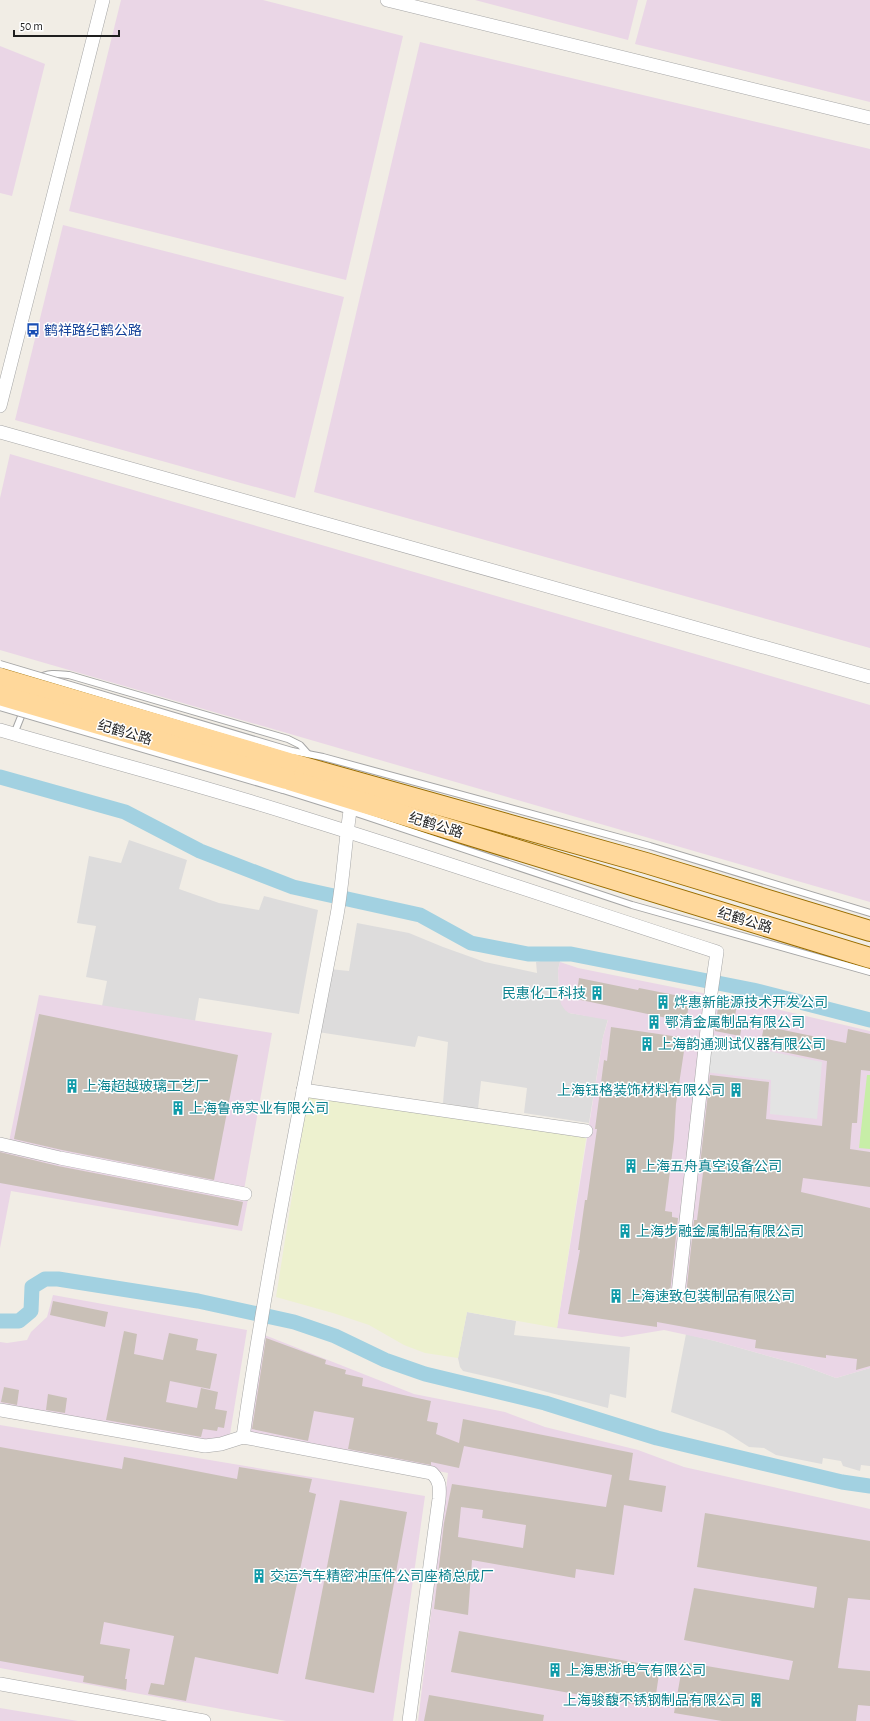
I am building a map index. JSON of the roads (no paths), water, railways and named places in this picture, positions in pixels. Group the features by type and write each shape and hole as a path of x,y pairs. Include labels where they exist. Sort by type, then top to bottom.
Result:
{"main road":[{"name":"纪鹤公路","path":"0,678 288,771 351,805 635,896 870,958"},
{"name":"纪鹤公路","path":"0,695 288,771 648,854 870,930"}],"street":[{"path":"0,406 103,0"},
{"path":"386,0 870,118"},
{"path":"0,432 870,677"},
{"path":"0,730 300,816 717,952 711,993 678,1294"},
{"path":"243,1436 264,1297 337,913 351,805"},
{"path":"303,1090 586,1131"},
{"path":"0,1144 60,1158 245,1194"},
{"path":"0,1410 205,1446 221,1444 243,1436 432,1474 437,1478 440,1485 439,1498 409,1721"},
{"path":"0,1684 200,1721"}],"lane":[{"path":"0,664 288,771"},
{"path":"14,734 36,680 43,675 55,673 69,674 288,739 300,745 308,754 323,757 648,854 870,913"},
{"path":"0,707 288,771"},
{"path":"288,771 308,754"},
{"path":"635,896 870,972"}],"waterway":[{"path":"0,777 125,812 200,851 293,887 420,915 471,943 528,954 571,954 753,990 870,1020"},
{"path":"0,1321 19,1321 31,1311 32,1287 45,1279 58,1279 198,1301 294,1322 335,1336 385,1360 425,1374 545,1403 657,1438 842,1482 870,1486"}],"place":[{"name":"鹤祥路纪鹤公路","path":"33,330"},
{"name":"民惠化工科技","path":"597,993"},
{"name":"烨惠新能源技术开发公司","path":"663,1002"},
{"name":"鄂清金属制品有限公司","path":"654,1022"},
{"name":"上海韵通测试仪器有限公司","path":"647,1044"},
{"name":"上海超越玻璃工艺厂","path":"72,1086"},
{"name":"上海钰格装饰材料有限公司","path":"736,1090"},
{"name":"上海鲁帝实业有限公司","path":"178,1108"},
{"name":"上海五舟真空设备公司","path":"631,1166"},
{"name":"上海步融金属制品有限公司","path":"625,1231"},
{"name":"上海速致包装制品有限公司","path":"616,1296"},
{"name":"交运汽车精密冲压件公司座椅总成厂","path":"259,1576"},
{"name":"上海思浙电气有限公司","path":"555,1670"},
{"name":"上海骏馥不锈钢制品有限公司","path":"756,1700"}]}
